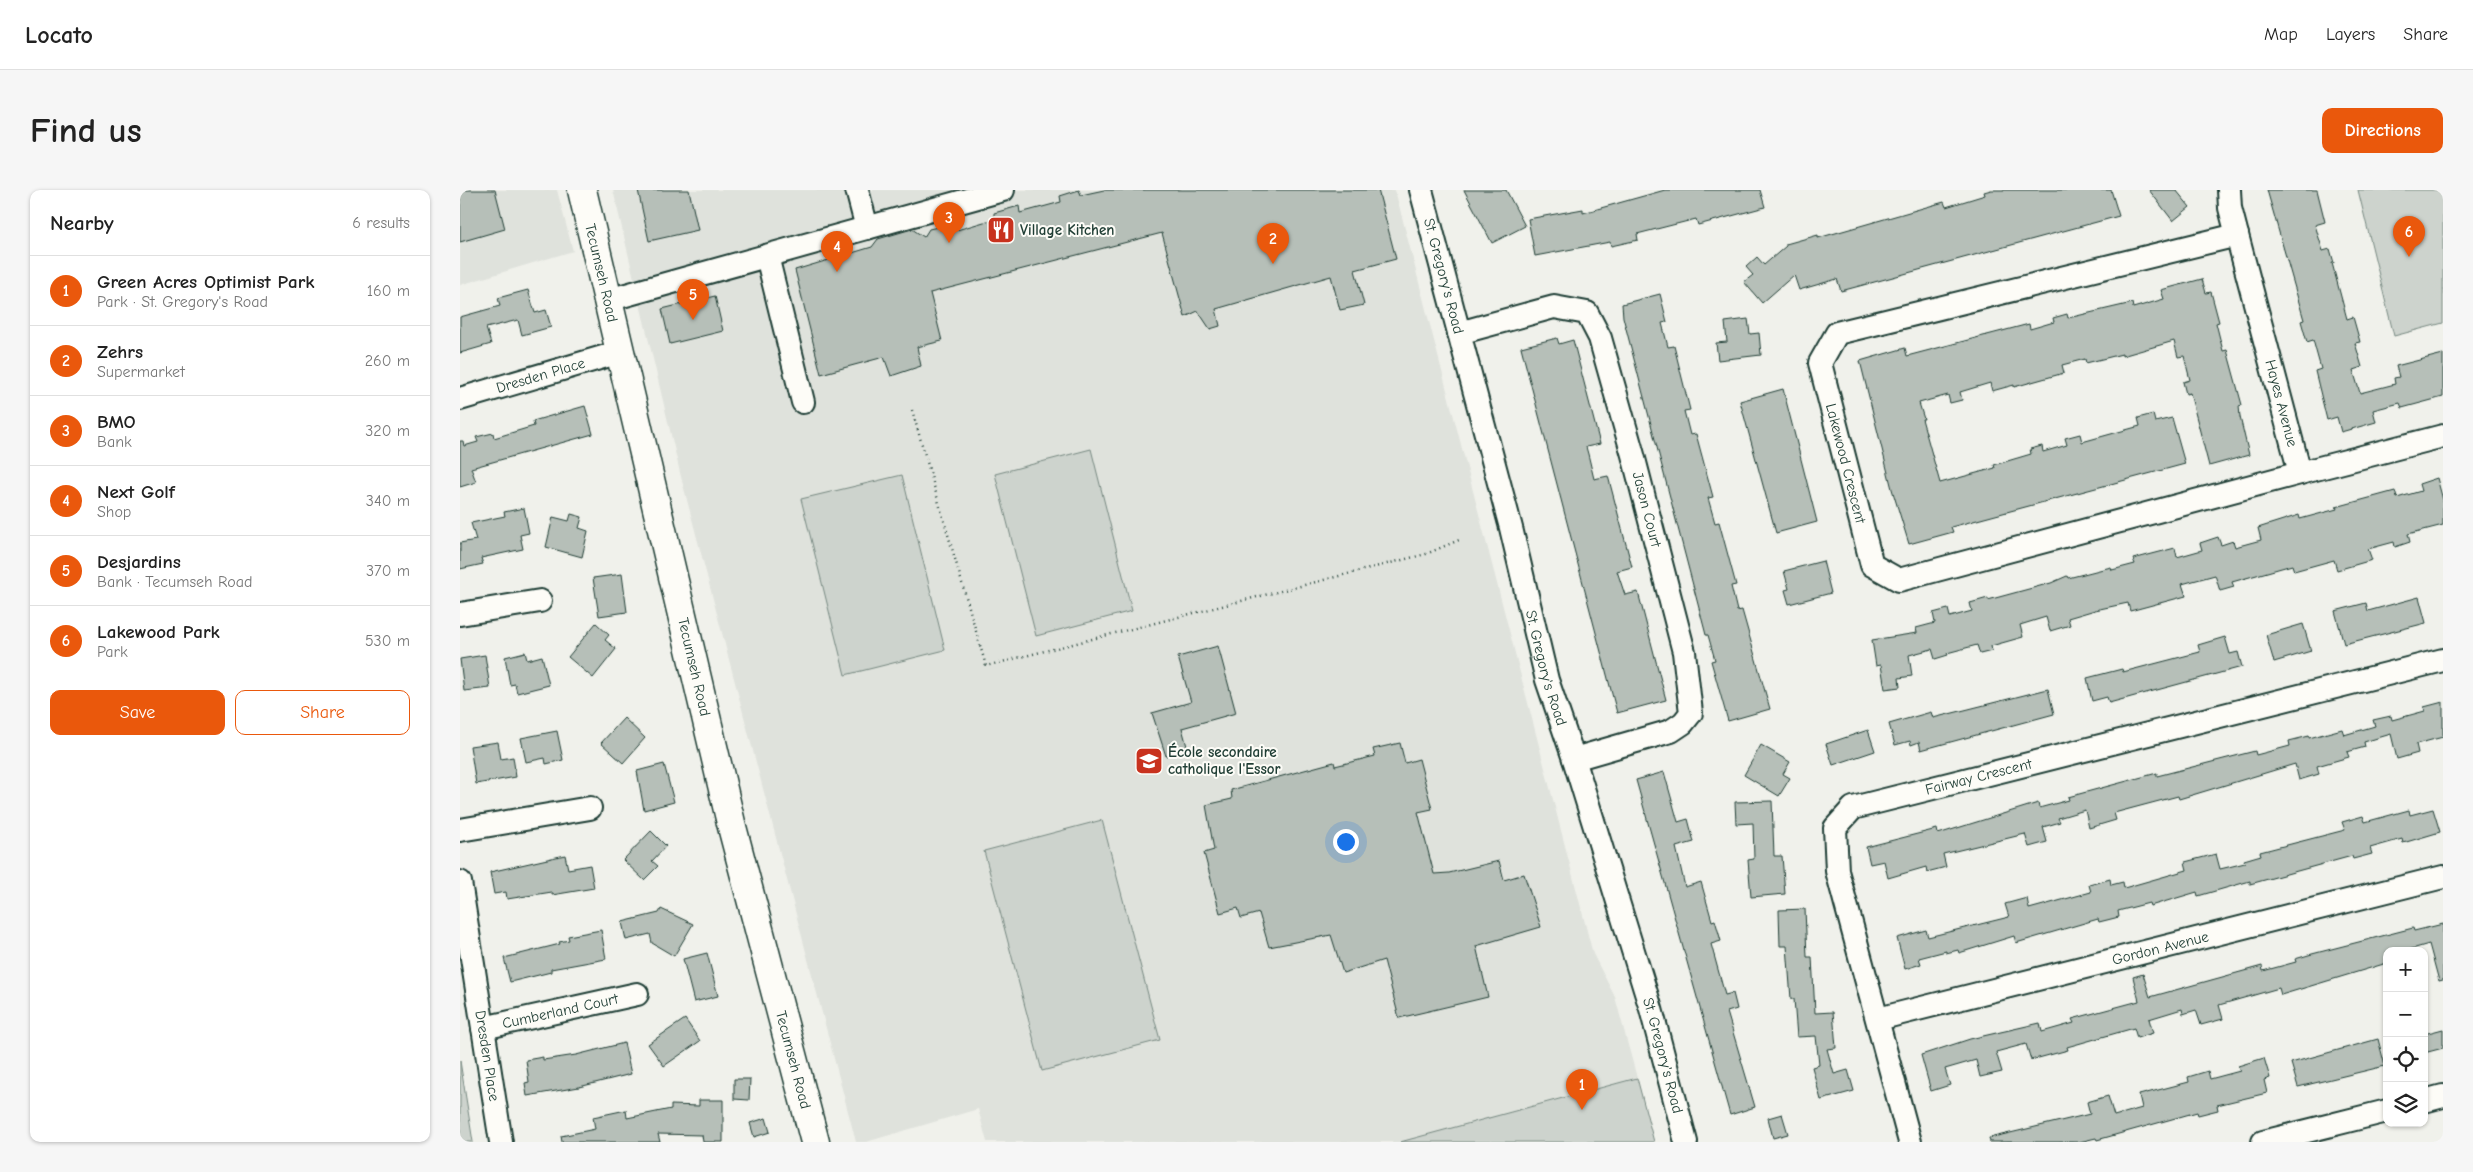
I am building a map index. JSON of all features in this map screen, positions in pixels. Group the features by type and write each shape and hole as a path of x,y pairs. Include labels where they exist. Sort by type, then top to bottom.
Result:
{"main road":[{"name":"Tecumseh Road","path":"582,190 731,823 814,1142"}],"street":[{"path":"857,190 867,228"},
{"path":"608,300 1003,190"},
{"name":"St. Gregory's Road","path":"1422,190 1511,528 1547,680 1574,759 1651,1009 1686,1142"},
{"name":"Hayes Avenue","path":"2229,190 2230,208 2300,473"},
{"name":"Lakewood Crescent","path":"2237,235 1837,333 1820,363 1872,565 1899,580 2300,473"},
{"path":"767,256 803,402"},
{"name":"Jason Court","path":"1459,333 1554,307 1587,313 1600,338 1633,455 1684,652 1692,713 1683,723 1671,731 1574,759"},
{"name":"Dresden Place","path":"460,399 620,352"},
{"path":"2300,473 2443,436"},
{"path":"460,614 540,601"},
{"name":"Fairway Crescent","path":"1910,1142 1837,871 1835,828 1853,808 2443,660"},
{"path":"460,830 590,808"},
{"name":"Gordon Avenue","path":"1878,1019 2443,877"},
{"name":"Dresden Place","path":"460,882 501,1142"},
{"name":"Cumberland Court","path":"483,1028 637,994"},
{"path":"2428,1100 2443,1096"},
{"path":"2264,1142 2340,1133 2383,1113"}],"path":[{"path":"912,410 986,666 1426,554 1460,540"}],"shaded area":[{"path":"460,190 557,190 573,251 460,285"},
{"name":"École secondaire catholique l'Essor","path":"613,190 1395,190 1593,954 1615,997 1637,1078 1400,1142 987,1142 978,1109 866,1142 856,1142 682,481"},
{"path":"2358,190 2443,190 2443,323 2394,336"},
{"path":"1091,449 1132,611 1036,636 995,474"},
{"path":"902,475 945,650 845,675 801,499"},
{"path":"1102,820 1160,1040 1042,1071 984,851"},
{"path":"460,1061 473,1142 460,1142"},
{"path":"1637,1078 1654,1142 1400,1142"}],"building":[{"path":"460,190 495,190 505,229 460,242"},
{"path":"638,190 689,190 698,230 649,241"},
{"path":"1079,190 1081,195 1104,190 1378,190 1396,259 1355,270 1364,305 1340,310 1331,276 1216,309 1220,326 1210,329 1198,311 1185,317 1162,233 930,293 942,341 917,347 921,366 891,376 884,357 821,374 795,270 872,247 878,239 912,229 924,237 929,229 956,223 957,230 994,219 994,213 1019,206 1020,213 1061,202 1060,196"},
{"path":"1464,190 1506,190 1525,226 1492,243"},
{"path":"1665,190 1760,190 1765,207 1698,225 1696,219 1637,234 1638,240 1611,246 1610,242 1535,256 1528,219 1583,209 1583,213"},
{"path":"1991,190 2111,190 2119,216 1841,291 1837,279 1799,290 1794,275 1762,303 1744,282 1753,275 1746,267 1757,257 1764,265 1786,244 1818,235 1818,238 1944,202 1946,207 1985,195 1984,192"},
{"path":"2149,190 2176,190 2190,207 2173,221"},
{"path":"2267,190 2317,190 2325,222 2315,225 2323,251 2330,249 2347,319 2353,317 2360,342 2355,343 2362,367 2353,370 2360,393 2395,384 2394,378 2399,377 2396,366 2443,354 2443,397 2402,408 2400,403 2373,410 2376,422 2341,432 2337,417 2327,420 2315,371 2321,369 2313,340 2307,342 2301,321 2304,320"},
{"path":"2202,279 2206,293 2211,292 2219,322 2216,323 2223,351 2227,350 2242,405 2239,406 2240,417 2249,455 2209,466 2190,393 2186,394 2183,382 2190,380 2184,356 2178,357 2174,341 2122,356 2122,354 2086,363 2085,359 2062,365 2064,373 2014,387 2014,385 1992,391 1990,383 1960,392 1962,400 1950,403 1948,395 1919,403 1940,483 1995,468 1994,465 2031,454 2030,449 2042,446 2043,452 2067,445 2065,438 2080,434 2082,442 2140,426 2138,418 2153,414 2155,422 2172,418 2185,464 1951,527 1953,532 1909,544 1892,489 1860,361 1905,348 1907,356 2029,324 2030,329 2054,322 2053,318 2067,314 2068,318 2132,303 2133,308 2164,299 2161,290"},
{"path":"528,290 535,313 546,310 551,327 522,335 518,320 486,328 491,344 460,353 460,317 500,306 498,298"},
{"path":"1660,294 1667,322 1662,323 1668,347 1674,346 1690,410 1684,411 1690,435 1696,434 1713,497 1708,498 1715,523 1719,522 1736,585 1731,586 1737,611 1742,610 1770,709 1728,721 1711,661 1715,660 1708,635 1706,635 1623,317 1622,304"},
{"path":"715,296 723,331 670,344 662,309"},
{"path":"1748,319 1750,334 1759,333 1761,355 1718,360 1716,343 1727,342 1725,322"},
{"path":"1557,338 1559,344 1573,340 1600,444 1586,447 1594,479 1608,476 1632,567 1617,571 1625,595 1638,592 1666,700 1617,713 1521,347"},
{"path":"1783,389 1817,522 1776,533 1740,401"},
{"path":"585,406 593,434 471,468 476,482 460,487 460,441 463,441 464,446 478,442 476,437 493,433 494,438 534,426 533,421"},
{"path":"2437,478 2443,500 2443,525 2408,534 2410,542 2395,547 2394,542 2368,549 2372,560 2337,570 2334,560 2294,571 2292,565 2232,582 2234,587 2220,591 2215,575 2182,584 2186,596 2130,611 2128,603 2095,610 2068,618 2070,625 2050,631 2046,617 2020,625 2023,637 1991,646 1992,651 1980,654 1977,645 1947,653 1948,655 1935,659 1932,649 1909,655 1912,676 1899,678 1900,687 1885,689 1881,665 1876,666 1872,640 1917,633 1916,628 1935,623 1933,613 1948,609 1950,617 1972,611 1970,603 2051,583 2067,576 2068,578 2111,567 2112,570 2135,564 2133,559 2175,548 2177,557 2202,550 2200,543 2218,537 2221,545 2233,541 2235,547 2261,540 2258,528 2299,515 2300,519 2395,491 2397,498 2421,491 2419,484"},
{"path":"524,508 529,533 520,535 523,549 481,558 483,564 460,569 460,543 476,540 471,523 505,516 504,512"},
{"path":"571,514 582,517 579,528 588,531 582,557 546,547 553,517 569,521"},
{"path":"1823,561 1831,593 1789,604 1785,590 1789,589 1784,571"},
{"path":"622,574 627,612 599,616 593,578"},
{"path":"2419,597 2426,623 2344,644 2335,611 2366,603 2368,611"},
{"path":"596,623 609,635 605,640 616,649 593,678 568,657"},
{"path":"2303,624 2311,651 2274,662 2266,635"},
{"path":"2225,637 2230,654 2238,652 2242,667 2109,703 2107,697 2092,701 2087,678 2122,669 2123,672 2200,652 2198,645"},
{"path":"1218,646 1236,713 1182,728 1188,750 1166,756 1152,713 1191,702 1178,657"},
{"path":"525,652 527,660 542,656 549,685 517,693 515,684 510,685 505,657"},
{"path":"485,655 490,688 464,691 460,659"},
{"path":"2048,689 2054,714 1921,750 1919,742 1911,745 1910,741 1895,745 1889,724 1931,712 1933,718"},
{"path":"2443,702 2443,737 2416,744 2418,753 2397,759 2391,734 2364,742 2365,747 2347,752 2349,757 2317,766 2319,774 2299,780 2295,764 2179,799 2178,796 2114,813 2116,820 2089,828 2085,810 2058,818 2060,822 2043,827 2047,842 2029,847 2025,834 1943,854 1946,867 1927,872 1926,867 1888,878 1884,861 1870,864 1866,847 1937,829 1938,834 2038,803 2039,808 2069,800 2068,797 2157,773 2157,776 2255,751 2256,755 2290,746 2289,741 2309,736 2309,738 2342,729 2344,735 2375,726 2373,720 2391,716 2392,720 2425,711 2424,707"},
{"path":"624,718 645,738 623,763 601,743"},
{"path":"1868,730 1875,751 1833,765 1826,744"},
{"path":"557,731 563,760 546,764 545,758 526,762 521,738"},
{"path":"498,742 501,759 513,757 516,777 476,784 470,746"},
{"path":"1400,743 1405,763 1419,759 1432,809 1418,812 1434,874 1449,873 1499,861 1504,880 1524,874 1541,927 1476,946 1488,997 1399,1018 1384,960 1343,973 1331,935 1269,947 1259,913 1241,918 1238,908 1220,913 1204,853 1214,850 1206,805 1232,799 1231,790 1334,762 1335,766 1375,756 1373,749"},
{"path":"1761,745 1790,762 1783,774 1790,778 1779,796 1744,775"},
{"path":"664,764 674,802 644,810 637,771"},
{"path":"1664,772 1678,822 1688,819 1694,842 1676,847 1685,887 1701,882 1712,921 1715,920 1721,941 1711,944 1725,995 1733,993 1737,1009 1727,1012 1755,1107 1730,1115 1636,780"},
{"path":"1772,801 1774,856 1782,856 1785,894 1751,897 1748,860 1754,859 1753,823 1736,824 1735,802"},
{"path":"2433,809 2440,832 2403,843 2402,839 2370,848 2372,854 2353,859 2352,856 2198,896 2197,892 2150,906 2149,903 2118,911 2119,917 2099,922 2098,919 2016,943 2014,936 1959,953 1958,950 1946,953 1946,951 1919,958 1921,964 1905,969 1897,938 1926,930 1928,937 2009,917 2005,904 2027,898 2029,909 2091,892 2089,885 2110,879 2111,885 2123,882 2124,888 2187,870 2185,862 2216,854 2220,869 2245,863 2244,860 2261,855 2260,852 2345,830 2342,822 2363,816 2365,822 2409,810 2410,815"},
{"path":"651,831 666,846 652,861 658,866 644,880 623,860"},
{"path":"565,855 568,869 590,865 594,888 552,895 552,892 507,899 506,892 494,894 490,872"},
{"path":"661,909 693,924 674,956 652,943 650,934 626,940 622,922 659,913"},
{"path":"1805,909 1807,957 1812,957 1815,1013 1833,1012 1836,1048 1827,1049 1834,1074 1848,1070 1854,1091 1821,1100 1812,1067 1819,1065 1816,1036 1797,1037 1794,999 1791,999 1787,946 1780,946 1779,910"},
{"path":"2443,924 2443,980 2439,981 2429,944 2419,947 2383,947 2383,964 2281,995 2279,988 2219,1005 2223,1019 2201,1025 2196,1010 2183,1014 2182,1009 2149,1019 2153,1033 2137,1038 2134,1028 2067,1047 2068,1050 2031,1060 2026,1044 1996,1052 2002,1072 1980,1077 1976,1060 1945,1069 1950,1085 1931,1091 1921,1055 1970,1039 2040,1023 2042,1032 2074,1023 2072,1019 2139,1001 2133,977 2143,974 2150,997 2262,966 2263,971 2296,962 2295,959 2312,954 2413,928 2414,931"},
{"path":"601,930 606,959 551,969 551,972 510,982 504,958 560,944 559,942 569,940 568,936"},
{"path":"707,953 718,996 694,1002 683,959"},
{"path":"685,1019 700,1041 664,1066 648,1044"},
{"path":"2443,1029 2443,1048 2428,1052 2428,1033"},
{"path":"2378,1039 2383,1058 2383,1066 2298,1087 2291,1063"},
{"path":"624,1043 631,1074 579,1087 527,1096 525,1083 529,1082 526,1060 543,1057 543,1060 576,1055"},
{"path":"2264,1058 2270,1078 2264,1080 2267,1093 2217,1105 2218,1110 2198,1115 2197,1112 2097,1140 2096,1138 2079,1142 1990,1142 1989,1138 2090,1114 2087,1102 2108,1096 2114,1116 2142,1108 2139,1095 2189,1082 2188,1077 2208,1071 2210,1079 2240,1071 2238,1066"},
{"path":"734,1079 750,1079 749,1100 734,1099"},
{"path":"699,1100 723,1100 723,1142 703,1142 702,1135 658,1134 660,1142 562,1142 561,1136 595,1129 593,1117 626,1110 627,1118 671,1109 671,1105 699,1106"},
{"path":"1782,1114 1788,1134 1773,1138 1768,1118"},
{"path":"766,1118 770,1132 754,1137 750,1123"}],"place":[{"name":"Village Kitchen","path":"1001,230"},
{"name":"BMO","path":"949,243"},
{"name":"Lakewood Park","path":"2409,257"},
{"name":"Zehrs","path":"1273,264"},
{"name":"Next Golf","path":"837,272"},
{"name":"Desjardins","path":"693,320"},
{"name":"École secondaire catholique l'Essor","path":"1149,761"},
{"name":"Green Acres Optimist Park","path":"1582,1110"}]}
